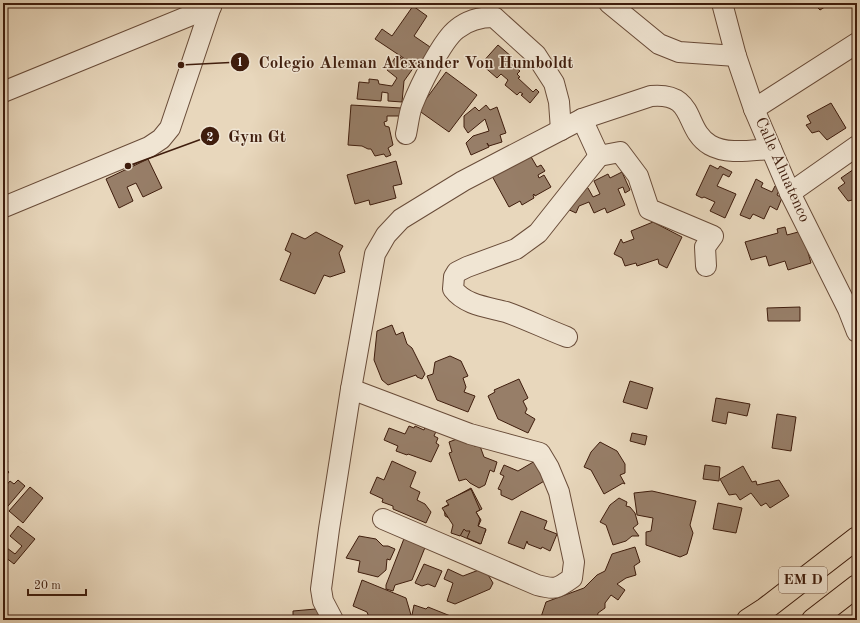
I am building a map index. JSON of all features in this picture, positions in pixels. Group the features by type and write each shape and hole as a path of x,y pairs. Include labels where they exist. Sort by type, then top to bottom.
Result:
{"highway":[{"name":"EM D","path":"748,620 765,609 857,538"},
{"name":"EM D","path":"813,620 857,586"}],"street":[{"path":"609,3 659,44 679,52 736,56"},
{"name":"Calle Ahuatenco","path":"722,3 736,56 754,109 790,193 852,306 857,332"},
{"path":"3,92 211,5"},
{"path":"4,207 149,147 161,140 170,128 211,5"},
{"path":"406,134 411,107 439,51 456,29 472,19 483,17 494,17 536,55 554,82 559,102 560,130"},
{"path":"754,109 857,43"},
{"path":"333,620 323,601 321,588 329,529 351,389 375,254 386,235 401,219 463,181 560,130 582,119 651,96 672,96 681,103 700,135 709,144 718,148 735,150 771,149"},
{"path":"582,119 599,156"},
{"path":"790,193 857,146"},
{"path":"567,336 506,313 470,302 462,298 453,289 453,281 457,272 516,249 538,233 599,156 620,152 638,176 649,209 713,236 705,247 706,266"},
{"path":"351,389 470,434 540,453 549,468 558,492 574,562 572,578 559,588 548,588 537,585 383,519"}],"building":[{"path":"813,3 831,3 820,10"},
{"path":"413,6 427,16 414,36 433,49 420,69 375,39 382,29 392,36"},
{"path":"498,45 512,57 508,61 520,71 517,74 520,77 518,78 533,92 536,89 539,92 530,103 521,95 523,94 520,92 517,95 505,85 508,80 501,74 497,78 481,64"},
{"path":"397,55 414,67 404,81 402,102 388,101 388,93 382,92 381,101 357,99 359,82 369,83 369,79 378,80 379,84 392,86 397,78 387,70"},
{"path":"446,72 477,95 449,132 418,110"},
{"path":"831,103 846,128 827,140 819,131 812,133 806,125 811,123 807,116"},
{"path":"351,105 401,108 400,116 387,116 387,121 384,122 385,126 389,127 393,145 388,148 391,155 386,157 384,154 375,156 371,149 362,146 348,145"},
{"path":"486,105 490,110 497,107 506,133 500,135 502,142 489,146 487,143 489,147 471,155 466,143 473,136 489,131 485,119 468,133 464,127 464,116 475,107 479,111"},
{"path":"530,155 537,167 541,165 545,171 538,175 539,178 544,175 551,187 535,196 534,194 534,198 522,205 520,201 509,207 492,176"},
{"path":"148,159 162,188 143,197 136,183 127,187 133,201 119,208 106,179"},
{"path":"396,161 402,184 393,186 396,198 370,205 369,200 355,204 347,175"},
{"path":"710,165 718,169 720,166 732,172 729,177 723,174 717,186 736,194 725,218 710,211 715,202 696,195"},
{"path":"857,167 857,199 848,201 838,188 845,183 841,178"},
{"path":"622,172 630,190 625,193 623,187 618,189 625,205 607,213 605,208 594,213 589,202 579,206 576,213 565,208 583,184 588,188 593,197 600,194 594,181 608,174 610,178"},
{"path":"756,179 763,183 761,187 772,192 775,186 780,188 777,195 782,198 777,210 770,206 764,219 753,214 750,219 740,215"},
{"path":"653,222 682,237 667,268 659,264 658,259 637,266 636,263 625,266 622,258 614,254 621,239 623,243 634,239 631,231"},
{"path":"785,227 787,235 802,231 811,263 788,270 785,261 769,266 766,256 751,260 745,242 778,233 777,229"},
{"path":"316,232 343,246 339,253 345,272 330,277 324,275 315,294 280,280 291,253 285,250 292,233 305,239"},
{"path":"800,307 800,321 768,321 767,308"},
{"path":"392,325 396,335 403,332 407,344 412,348 425,374 422,379 416,375 388,385 382,380 374,360 377,331"},
{"path":"450,356 461,361 468,376 463,378 466,387 464,392 475,396 468,412 437,400 427,376 433,374 435,362"},
{"path":"519,379 528,398 523,401 527,409 525,413 535,419 528,433 498,419 488,396 495,392 494,390"},
{"path":"630,381 653,388 647,409 623,402"},
{"path":"716,398 750,404 747,416 728,412 726,424 712,421"},
{"path":"777,414 796,417 791,451 772,448"},
{"path":"426,424 437,429 434,436 438,438 436,443 439,445 431,462 396,451 398,446 384,440 389,428 405,434 409,426 414,428 415,426 424,430"},
{"path":"632,433 647,436 645,445 630,441"},
{"path":"470,434 474,446 480,446 484,457 497,462 494,472 490,470 485,485 479,488 466,479 459,481 449,453 452,452 449,442"},
{"path":"600,442 617,451 625,464 625,473 620,475 625,484 623,483 604,494 591,470 584,467 591,452"},
{"path":"3,457 8,461 3,467"},
{"path":"392,461 416,472 410,487 420,492 417,500 425,504 431,512 426,523 393,509 393,506 382,502 383,499 370,493 377,477 384,480"},
{"path":"535,461 546,480 512,500 501,495 501,490 498,489 504,476 500,474 504,465 518,471"},
{"path":"705,465 720,467 719,481 703,479"},
{"path":"743,466 752,482 756,481 757,485 779,480 789,496 770,508 766,503 761,506 751,493 740,500 736,494 729,495 720,479"},
{"path":"3,467 9,472 3,479"},
{"path":"18,480 25,486 3,512 3,489 10,481 14,484"},
{"path":"30,487 43,498 23,523 9,511"},
{"path":"471,488 482,509 476,512 481,520 478,527 486,530 480,544 452,532 455,525 451,519 445,516 444,507 449,504 447,501"},
{"path":"471,489 480,510 476,512 480,519 478,526 486,529 481,544 467,538 470,531 466,531 464,529 460,536 451,533 453,525 442,508 449,505 446,501"},
{"path":"652,491 696,501 690,525 693,533 687,554 680,557 646,545 646,532 651,531 653,518 637,515 634,493"},
{"path":"619,498 627,502 626,506 630,507 635,513 638,524 633,528 639,536 632,536 626,541 613,545 606,525 600,522 610,505"},
{"path":"718,503 742,508 736,533 713,529"},
{"path":"521,511 547,521 544,529 557,534 550,551 542,547 541,549 528,544 527,541 524,549 508,543"},
{"path":"18,526 35,539 14,564 5,557 3,558 3,545 15,554 22,546 10,536"},
{"path":"359,536 376,539 383,546 388,546 395,549 390,560 387,559 386,570 378,577 358,572 360,561 346,558"},
{"path":"405,536 426,545 412,580 395,585 393,591 386,589 386,585"},
{"path":"635,547 640,562 634,566 636,575 626,578 617,584 625,590 618,600 611,595 605,603 605,608 598,613 597,618 590,620 540,620 546,602 584,588 597,575 605,571 612,554"},
{"path":"424,564 442,571 435,587 428,584 422,586 415,583"},
{"path":"484,568 493,583 490,589 455,604 447,601 453,583 444,579 448,569 463,576"},
{"path":"362,580 406,598 411,615 400,618 401,620 370,620 367,612 353,606"},
{"path":"414,605 426,609 428,607 453,617 451,620 411,620"},
{"path":"327,608 330,620 293,620 293,611"}],"place":[{"name":"Colegio Aleman Alexander Von Humboldt","path":"181,65"},
{"name":"Gym Gt","path":"128,166"}]}
